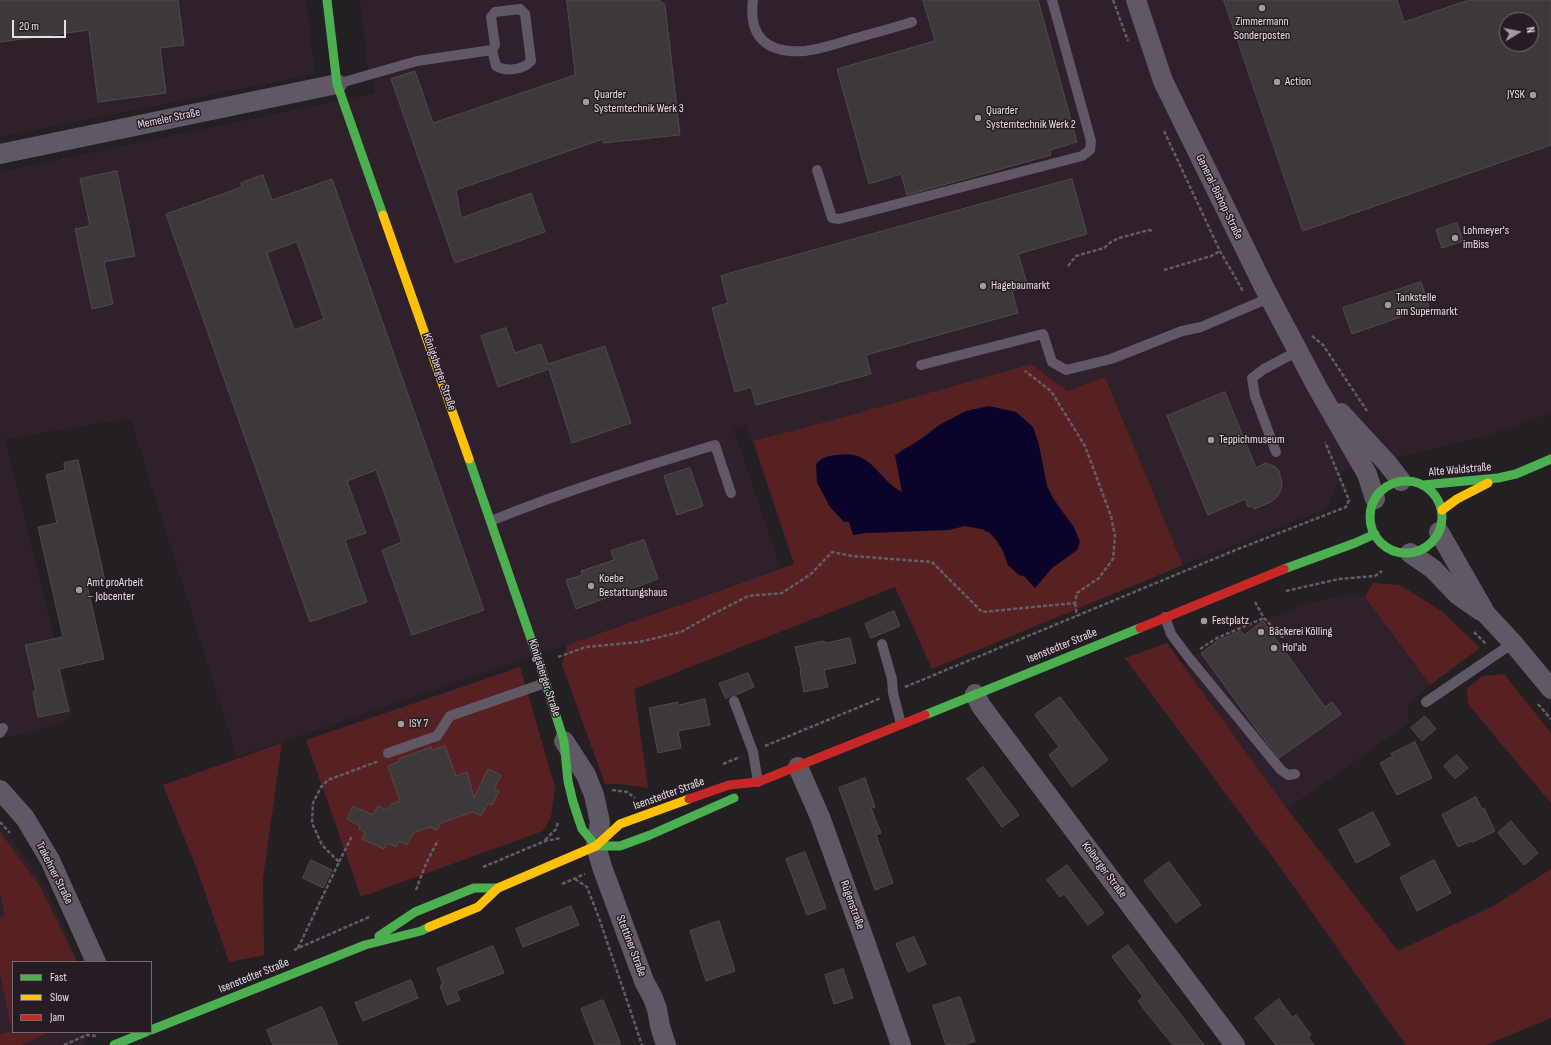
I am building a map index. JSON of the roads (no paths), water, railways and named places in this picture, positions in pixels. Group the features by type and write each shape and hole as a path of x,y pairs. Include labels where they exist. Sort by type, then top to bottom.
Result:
{"street":[{"name":"Königsberger Straße","path":"327,0 337,84 492,521 564,741 586,775 594,795 600,822 596,846"},
{"name":"General-Bishop-Straße","path":"1136,0 1162,81 1269,298 1317,387 1367,474 1375,499"},
{"name":"Memeler Straße","path":"0,154 337,84"},
{"name":"General-Bishop-Straße","path":"1317,387 1387,463 1400,481"},
{"name":"Alte Waldstraße","path":"1424,485 1498,478 1516,474 1551,460"},
{"name":"Alte Waldstraße","path":"1442,510 1457,499 1498,478"},
{"path":"1408,480 1424,485 1432,491 1438,499 1442,510 1439,532 1434,540 1427,546 1410,553 1399,552 1390,548 1381,542 1375,534 1370,516 1375,499 1382,490 1390,484 1400,481 1408,480"},
{"path":"1439,532 1486,614"},
{"name":"Isenstedter Straße","path":"152,1030 365,944 421,931 478,908 498,888 596,846 620,824 729,786 758,782 798,767 1281,570 1355,543 1375,534"},
{"path":"1410,553 1433,569 1458,595 1486,614 1513,643 1544,696"},
{"name":"Kolberger Straße","path":"975,694 985,712 1235,1045"},
{"name":"Rügenstraße","path":"798,767 822,825 901,1045"},
{"name":"Isenstedter Straße","path":"596,846 620,846 650,835 734,798 758,782"},
{"name":"Trakehner Straße","path":"0,790 25,818 50,860 96,961"},
{"name":"Stettiner Straße","path":"596,846 602,867 641,974 657,1009 660,1026 666,1045"},
{"name":"Isenstedter Straße","path":"365,944 415,912 474,888 498,888"}],"lane":[{"path":"753,0 751,14 755,32 763,41 772,46 787,50 805,51 829,46 912,22"},
{"path":"817,170 832,218 839,219 1082,156 1090,150 1091,141 1052,0"},
{"path":"520,9 525,14 531,61 526,66 503,70 496,66 492,50 494,45 491,17 495,12 520,9"},
{"path":"337,84 417,61 492,50"},
{"path":"922,365 1043,334 1052,362 1066,370 1111,359 1182,331 1201,327 1269,298"},
{"path":"1276,452 1255,396 1252,378 1264,369 1298,351"},
{"path":"492,521 640,468 715,445 731,493"},
{"path":"1165,617 1172,634 1188,658 1281,770 1288,775 1295,774"},
{"path":"1426,702 1496,656 1513,643"},
{"path":"882,644 892,680 893,693 901,724"},
{"path":"388,753 437,736 450,716 546,683"},
{"path":"734,701 752,752 758,782"}],"place":[{"name":"Zimmermann Sonderposten","path":"1262,8"},
{"name":"Action","path":"1277,82"},
{"name":"JYSK","path":"1533,95"},
{"name":"Quarder Systemtechnik Werk 3","path":"586,102"},
{"name":"Quarder Systemtechnik Werk 2","path":"978,118"},
{"name":"Lohmeyer's imBiss","path":"1455,238"},
{"name":"Hagebaumarkt","path":"983,286"},
{"name":"Tankstelle am Supermarkt","path":"1388,305"},
{"name":"Teppichmuseum","path":"1211,440"},
{"name":"Koebe Bestattungshaus","path":"591,586"},
{"name":"Amt proArbeit – Jobcenter","path":"79,590"},
{"name":"Festplatz","path":"1204,621"},
{"name":"Bäckerei Kölling","path":"1261,632"},
{"name":"Hol'ab","path":"1274,648"},
{"name":"ISY 7","path":"401,724"}]}
